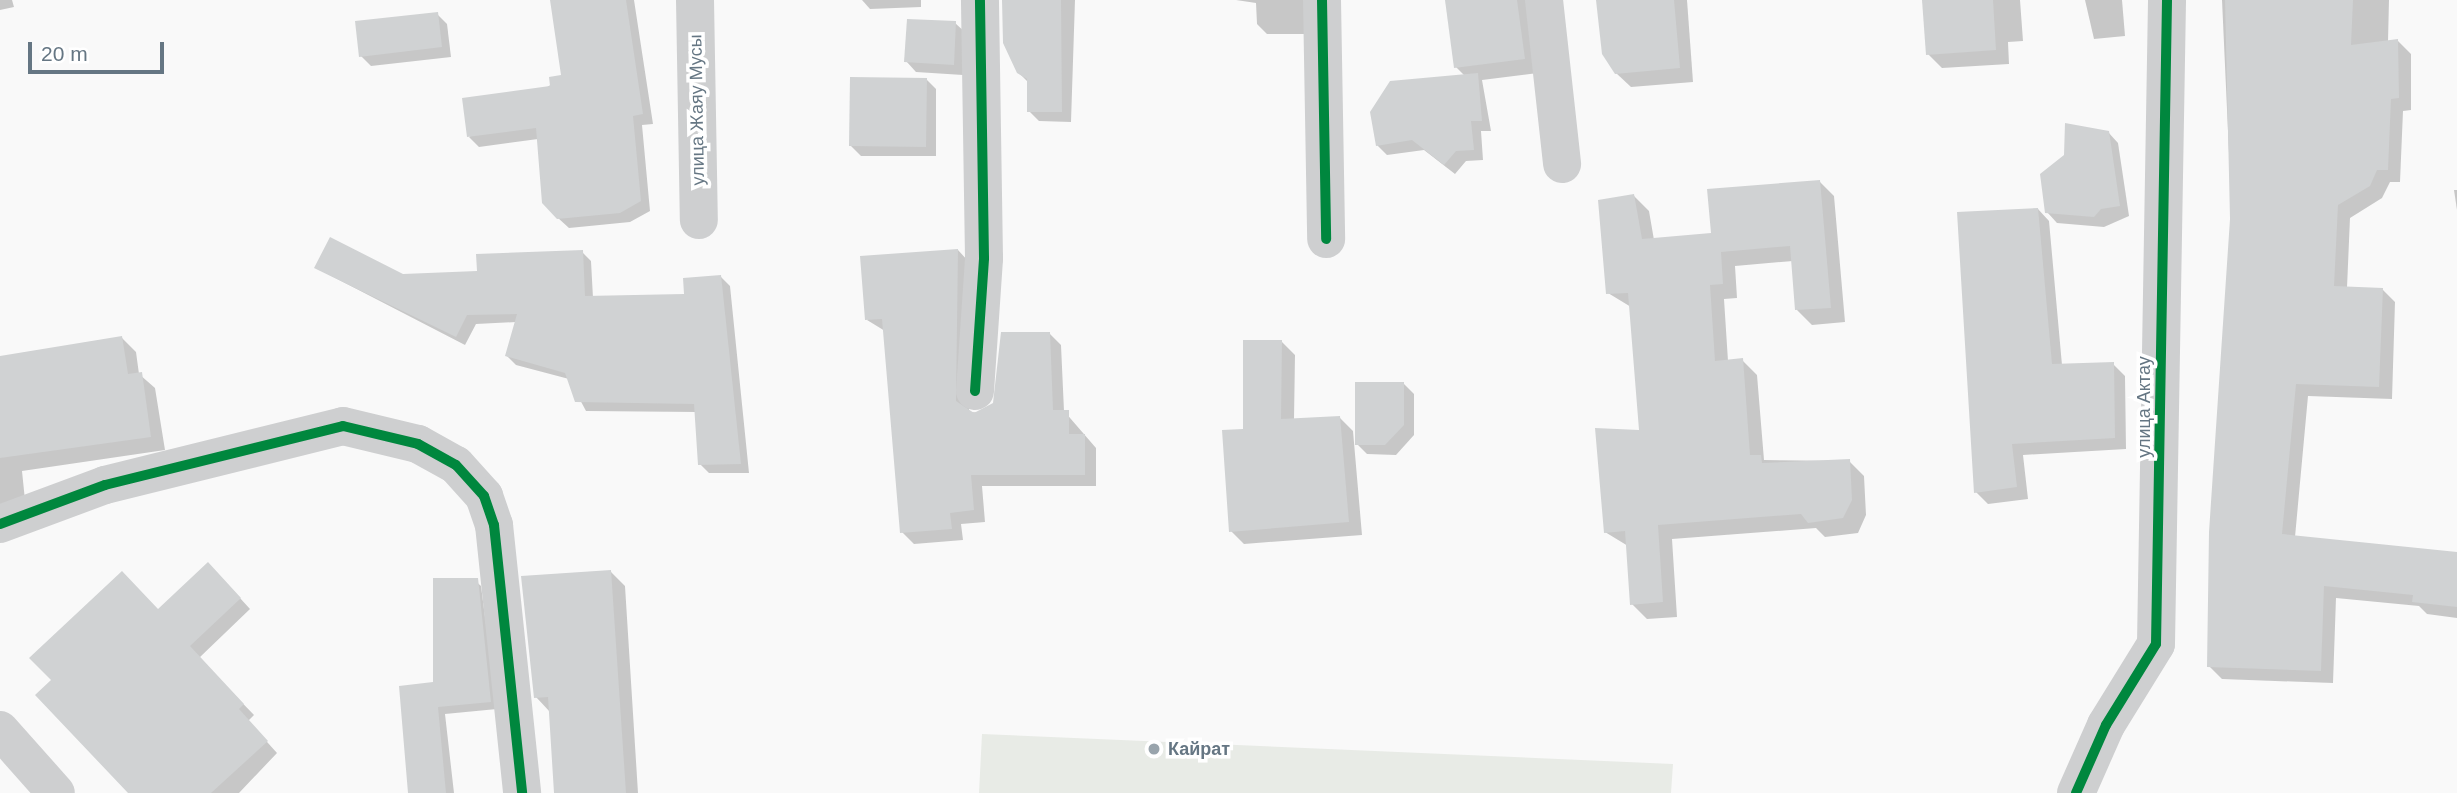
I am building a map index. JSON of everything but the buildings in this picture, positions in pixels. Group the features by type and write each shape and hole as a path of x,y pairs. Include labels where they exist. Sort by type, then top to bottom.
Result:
{"street":[{"name":"улица Жаяу Мусы","path":"695,0 699,220"},
{"path":"975,391 984,246 980,0"},
{"path":"1322,0 1326,239"},
{"path":"1544,0 1562,164"},
{"name":"улица Актау","path":"2076,793 2106,725 2156,644 2168,0"},
{"path":"0,524 105,485 343,426 418,444 456,466 484,496 494,525 522,793"},
{"path":"0,730 56,793"}],"shaded area":[{"name":"Кайрат","path":"982,734 1673,764 1671,793 979,793"}],"cycle path":[{"path":"975,391 984,258 980,0"},
{"path":"1322,0 1326,239"},
{"path":"2076,793 2106,725 2156,644 2167,0"},
{"path":"0,524 105,485 343,426 418,444 456,465 484,496 494,525 522,793"}],"place":[{"name":"Кайрат","path":"1154,749"}]}
